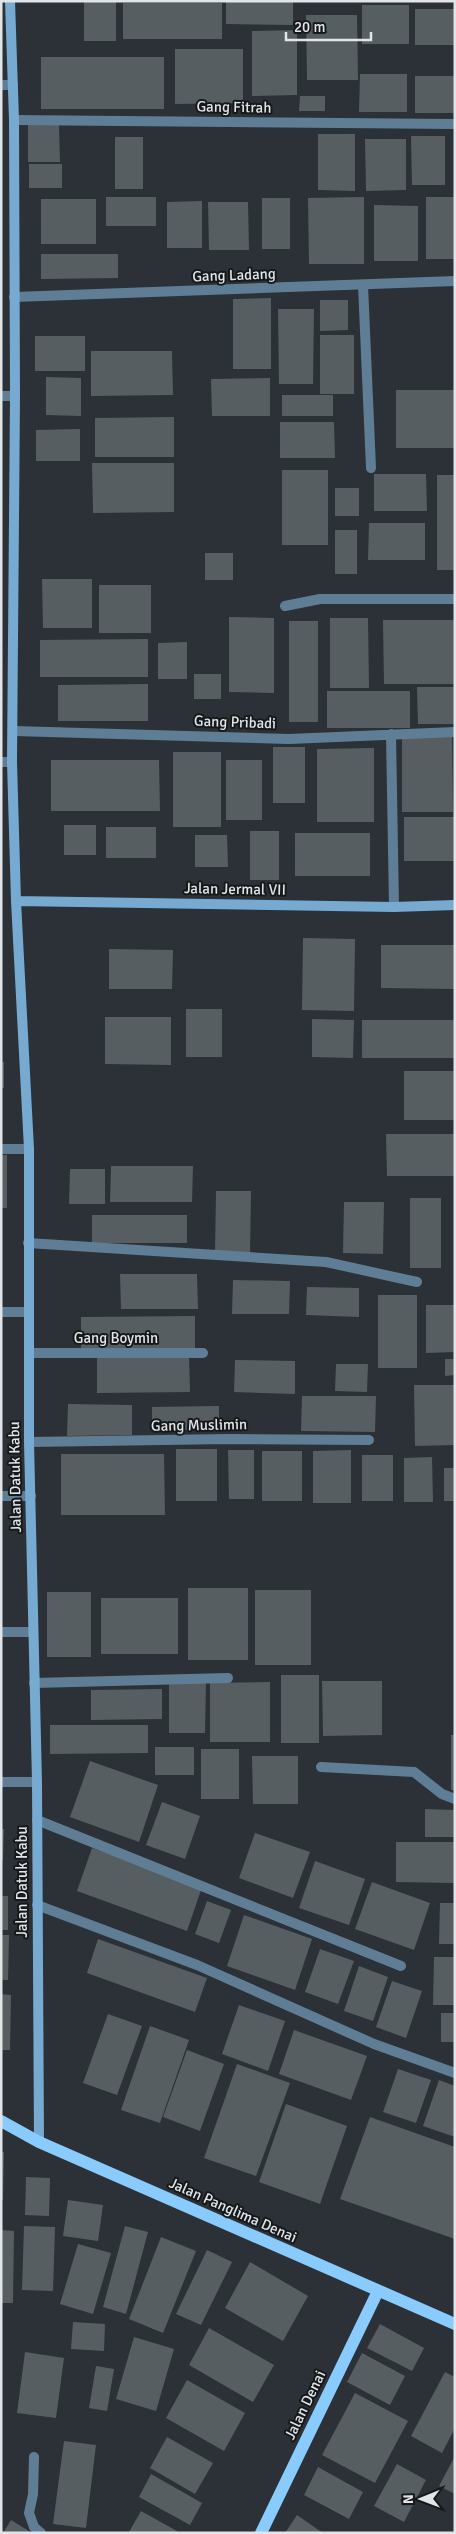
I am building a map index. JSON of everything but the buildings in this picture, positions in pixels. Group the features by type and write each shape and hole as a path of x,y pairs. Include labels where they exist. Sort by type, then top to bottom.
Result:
{"main road":[{"name":"Jalan Panglima Denai","path":"1,2121 39,2142 455,2324"},
{"name":"Jalan Denai","path":"261,2533 378,2291"}],"street":[{"name":"Jalan Datuk Kabu","path":"10,1 14,120 15,396 14,731 12,762 16,901 29,1149 29,1442 37,1782 39,2142"},
{"path":"1,85 13,85"},
{"name":"Gang Fitrah","path":"14,120 455,124"},
{"name":"Gang Ladang","path":"14,297 362,286 455,281"},
{"path":"362,286 371,468"},
{"path":"1,396 15,396"},
{"path":"285,606 320,599 455,599"},
{"name":"Gang Pribadi","path":"14,731 289,739 455,732"},
{"path":"390,734 394,907"},
{"path":"1,762 12,762"},
{"name":"Jalan Jermal VII","path":"16,901 394,907 455,905"},
{"path":"1,1149 29,1149"},
{"path":"28,1243 326,1262 417,1282"},
{"path":"1,1312 28,1312"},
{"name":"Gang Boymin","path":"29,1353 203,1353"},
{"name":"Gang Muslimin","path":"29,1442 230,1439 369,1440"},
{"path":"1,1496 31,1496"},
{"path":"1,1632 32,1632"},
{"path":"34,1682 228,1678"},
{"path":"321,1767 414,1772 442,1794 455,1799"},
{"path":"1,1782 37,1782"},
{"path":"37,1820 401,1966"},
{"path":"37,1905 197,1965 374,2044 455,2073"},
{"path":"34,2457 33,2494 29,2513 34,2527 41,2533"}]}
